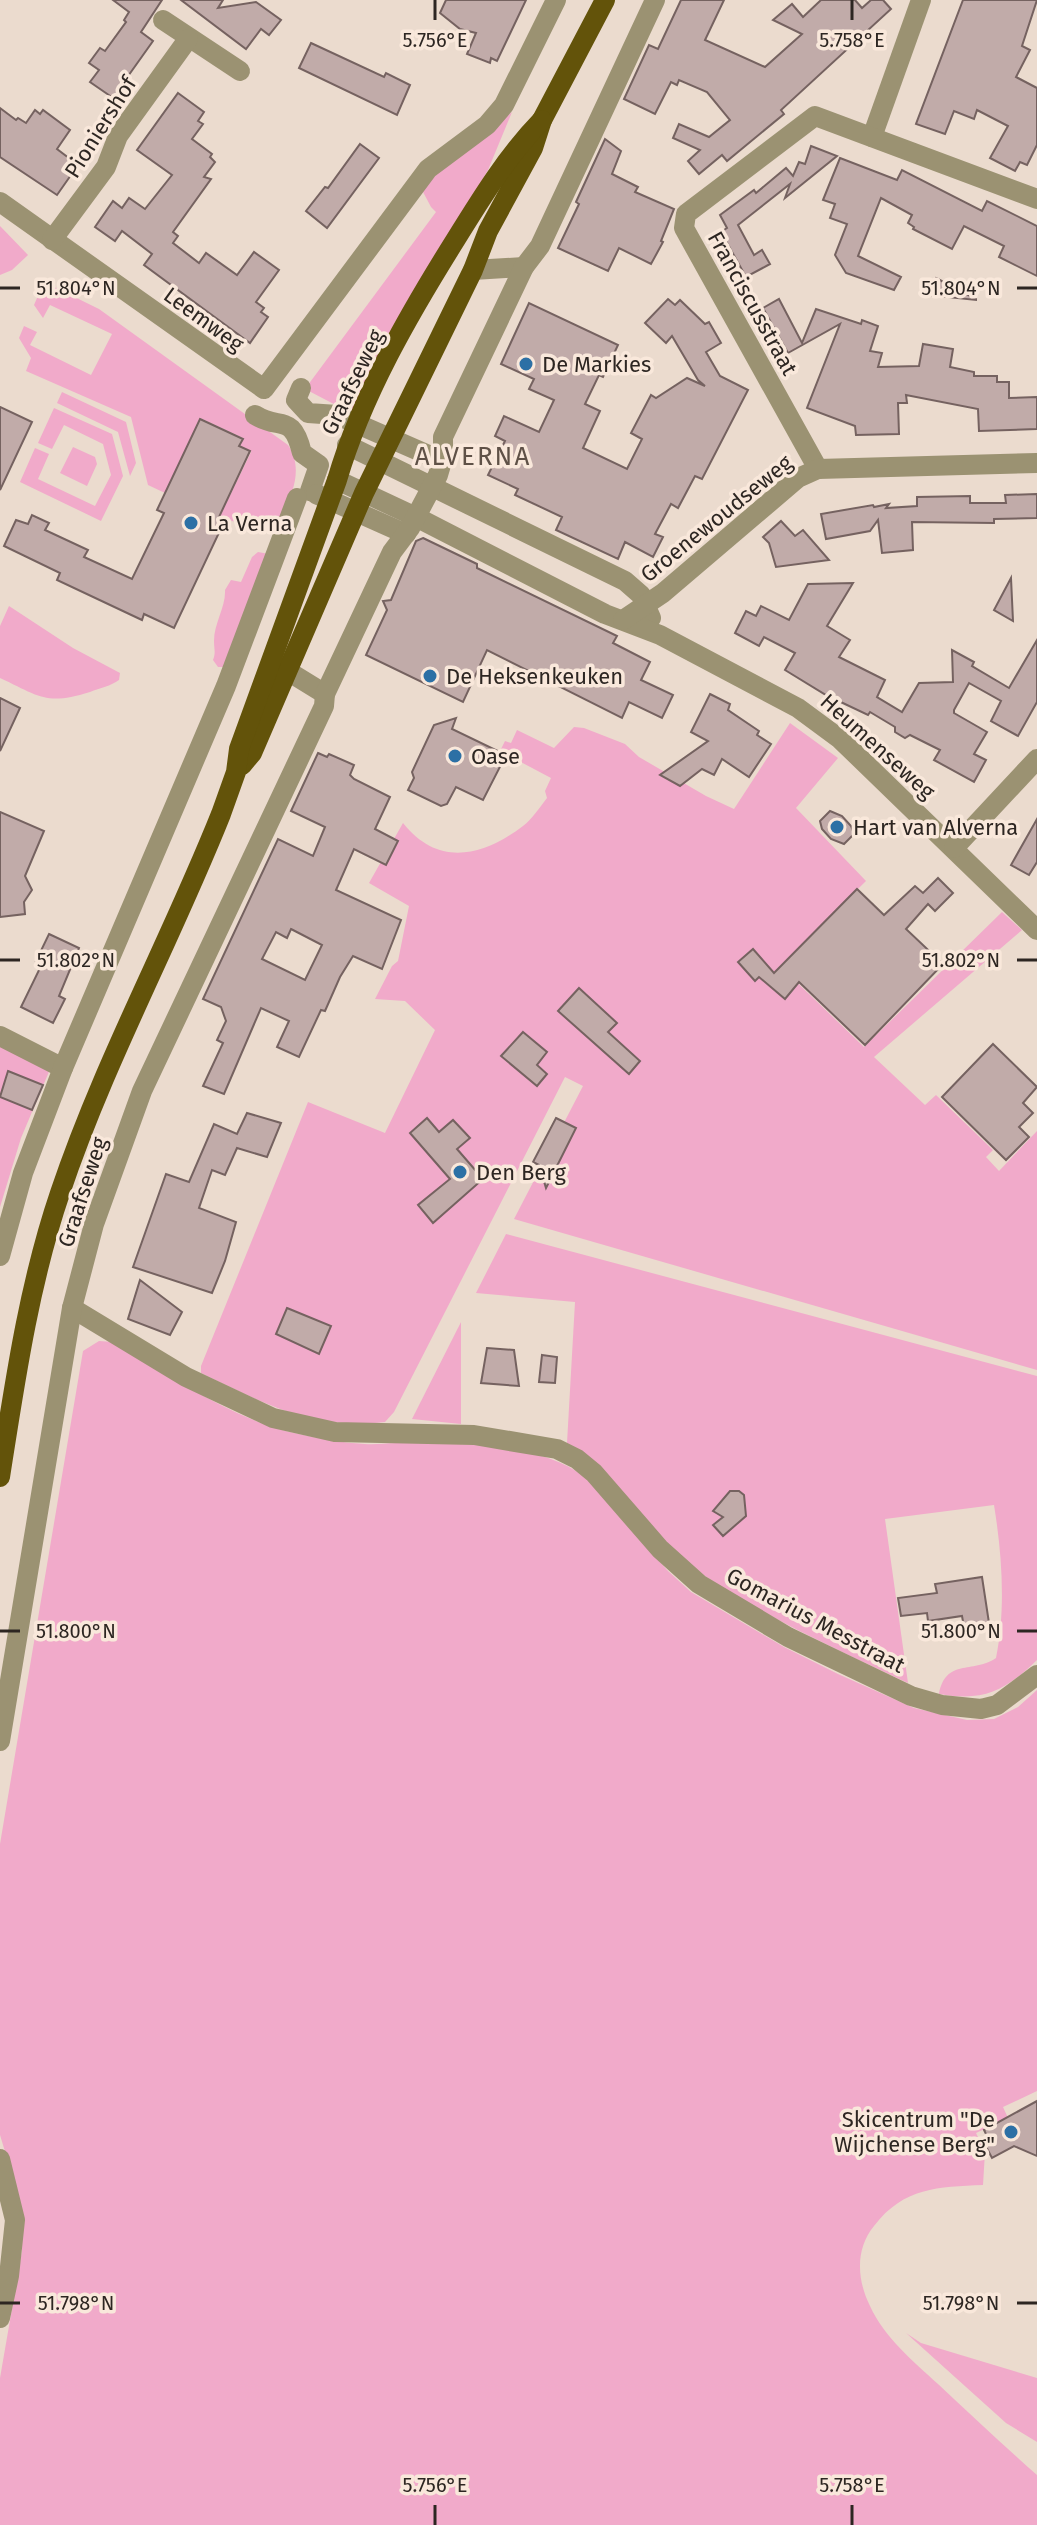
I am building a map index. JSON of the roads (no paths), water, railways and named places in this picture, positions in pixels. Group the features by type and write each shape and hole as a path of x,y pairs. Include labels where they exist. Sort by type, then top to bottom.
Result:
{"main road":[{"name":"Graafseweg","path":"236,772 252,753 359,502 473,270 488,231 533,148 542,120 605,0"},
{"name":"Graafseweg","path":"0,1477 24,1332 60,1194 100,1085 207,849 236,772 239,749 347,445 438,269 520,143 542,120"}],"street":[{"name":"Leemweg","path":"0,202 264,389 428,169 487,125 504,105 556,0"},
{"name":"Graafseweg","path":"0,1741 72,1308 94,1224 142,1091 324,706 325,694 383,571 418,525 440,489 443,437 524,267 540,246 655,0"},
{"path":"872,137 921,0"},
{"path":"163,20 240,71"},
{"name":"Pioniershof","path":"52,240 106,167 118,136 188,39"},
{"name":"Franciscusstraat","path":"818,469 684,228 686,214 815,116 1037,199"},
{"path":"473,270 524,267"},
{"path":"301,388 296,400 308,413 337,415 442,461"},
{"path":"296,435 308,413"},
{"path":"0,1256 23,1173 63,1068 226,686 303,492 319,465 302,453 296,435 284,424 267,422 255,415"},
{"path":"347,445 625,581 641,595 660,635"},
{"name":"Groenewoudseweg","path":"623,620 646,605 798,478 818,469 1037,463"},
{"name":"Heumenseweg","path":"337,480 359,502 418,525 660,635 786,701 819,722 1037,930"},
{"path":"303,492 329,500 359,502"},
{"path":"286,670 325,694"},
{"path":"226,686 259,693"},
{"path":"954,848 1037,759"},
{"path":"0,1036 63,1068"},
{"name":"Gomarius Messtraat","path":"72,1308 186,1377 243,1406 284,1421 335,1432 474,1435 557,1449 594,1473 660,1549 699,1584 788,1637 911,1696 942,1705 981,1709 1006,1699 1037,1675"},
{"path":"0,2159 15,2220 9,2276 0,2318"}],"place":[{"name":"De Markies","path":"526,364"},
{"name":"La Verna","path":"191,523"},
{"name":"De Heksenkeuken","path":"430,676"},
{"name":"Oase","path":"455,756"},
{"name":"Hart van Alverna","path":"837,827"},
{"name":"Den Berg","path":"460,1172"},
{"name":"Skicentrum \"De Wijchense Berg\"","path":"1011,2132"}],"district":[{"name":"ALVERNA","path":"473,456"}]}
